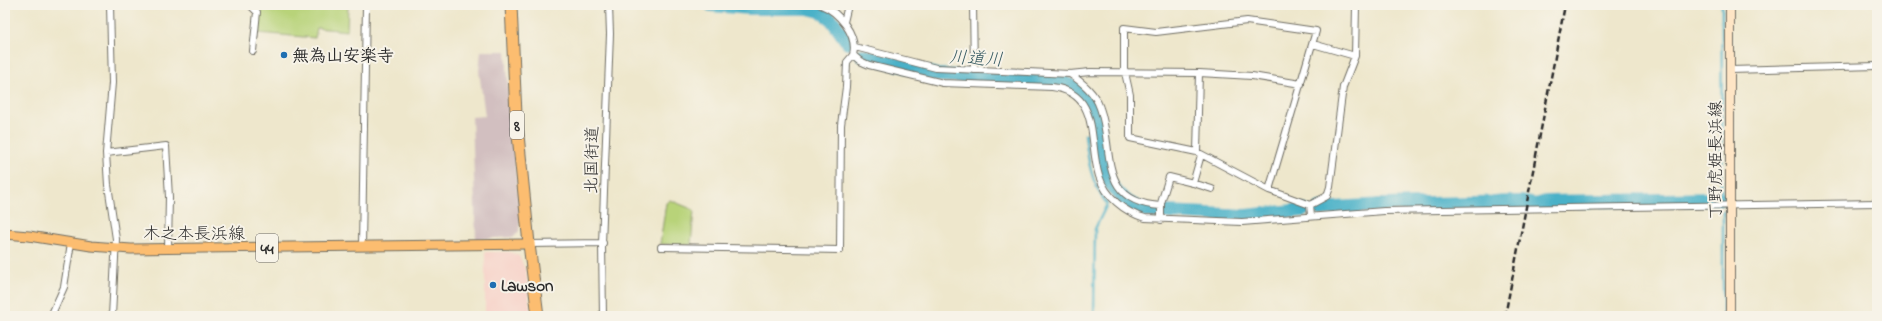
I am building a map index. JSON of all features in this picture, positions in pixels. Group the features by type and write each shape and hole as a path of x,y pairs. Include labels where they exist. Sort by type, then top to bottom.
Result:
{"highway":[{"name":"8","path":"511,5 516,114 538,316"}],"main road":[{"name":"丁野虎姫長浜線","path":"1730,5 1730,316"},
{"name":"木之本長浜線","path":"5,234 116,248 168,249 529,244"}],"street":[{"path":"110,5 112,83 106,153 108,185 116,239 112,316"},
{"path":"250,5 257,12 252,51"},
{"path":"362,246 366,5"},
{"name":"北国街道","path":"603,316 603,243 610,34 609,5"},
{"path":"660,247 840,250 841,125 846,87 847,62 853,55 855,46 844,22 835,13 821,5"},
{"path":"844,22 848,5"},
{"path":"973,5 974,70"},
{"path":"1269,190 1316,31 1247,21 1156,32 1124,28 1126,73 1130,95 1130,138 1199,154 1269,190 1310,205 1324,198 1330,191 1343,87 1355,56 1356,5"},
{"path":"1313,44 1355,56"},
{"path":"855,46 936,68 1070,74 1090,72 1199,73 1252,76 1301,84"},
{"path":"853,55 860,61 869,65 936,82 1052,86 1066,90 1076,96 1089,113 1099,176 1110,195 1122,207 1136,215 1160,218 1242,222 1311,215 1392,210 1877,203"},
{"path":"1730,70 1877,66"},
{"path":"1193,183 1199,154 1199,73"},
{"path":"1070,74 1088,87 1100,108 1110,169 1119,186 1124,192 1137,201 1144,204 1161,207"},
{"path":"106,153 166,146 169,197 168,249"},
{"path":"1160,218 1161,207 1169,177 1212,189"},
{"path":"1310,205 1311,215"},
{"path":"51,316 64,287 71,243"},
{"path":"529,244 603,243"}],"shaded area":[{"path":"481,51 506,51 520,218 519,231 514,237 476,239 472,117 485,116 479,71"},
{"path":"485,252 510,252 519,256 526,271 531,316 485,316"}],"green space":[{"path":"258,5 348,5 347,31 317,28 315,38 258,33 260,7"},
{"path":"670,200 694,210 691,245 660,244 666,203"}],"waterway":[{"name":"川道川","path":"711,5 751,8 808,8 820,11 832,20 848,43"},
{"path":"1722,5 1721,190 1723,203"},
{"path":"862,55 937,75 1059,81 1080,91 1092,106 1097,124 1103,164 1110,183 1124,199 1148,211 1246,216 1303,210"},
{"path":"1088,134 1085,134 1091,171 1097,188 1107,204 1095,229 1094,316"},
{"path":"1320,209 1383,205 1520,202 1536,205 1546,202 1722,199"},
{"path":"1723,211 1723,316"}],"railway":[{"path":"1505,316 1565,5"}],"place":[{"name":"無為山安楽寺","path":"284,55"},
{"name":"Lawson","path":"493,285"}]}
